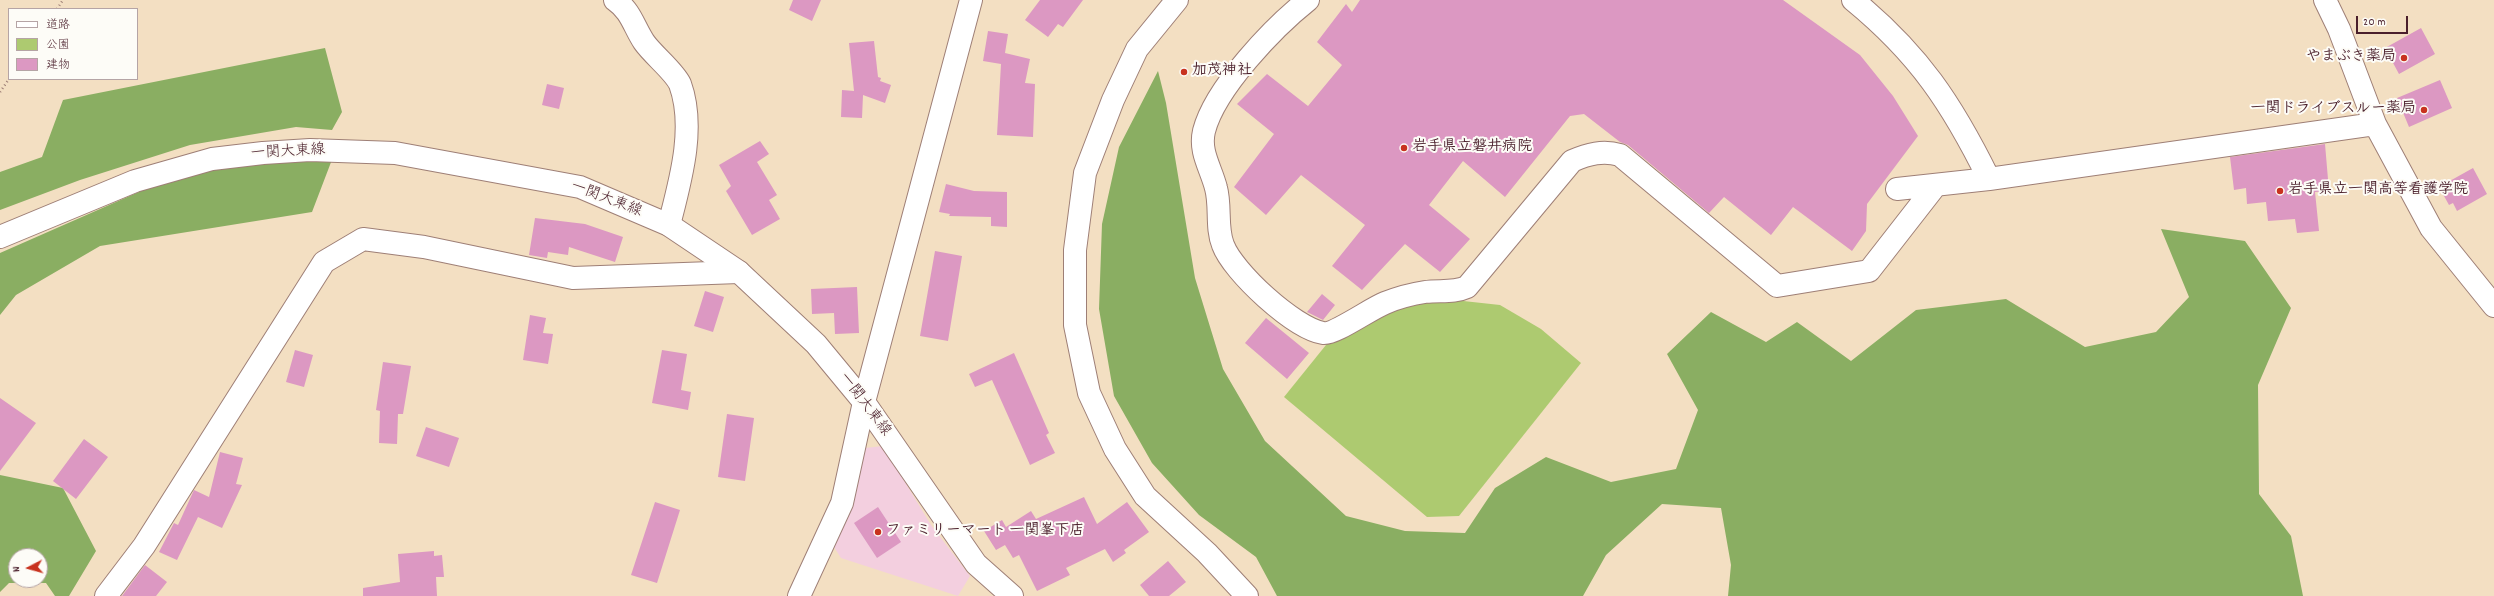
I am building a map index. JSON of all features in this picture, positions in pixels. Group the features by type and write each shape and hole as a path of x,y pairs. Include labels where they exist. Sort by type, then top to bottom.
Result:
{"street":[{"path":"615,0 626,8 644,42 679,83 687,124 679,187 669,225"},
{"path":"799,596 842,502 864,402 971,0"},
{"path":"1178,0 1137,49 1113,100 1085,173 1075,250 1075,325 1089,393 1115,449 1145,496 1207,553 1247,596"},
{"path":"1308,0 1288,16 1255,50 1227,88 1207,121 1202,144 1220,201 1222,243 1230,260 1242,275 1261,293 1314,330 1325,333 1336,330 1363,313 1402,297 1425,292 1460,290 1467,287 1572,161 1594,153 1612,152 1620,154 1777,286 1869,271 1936,185"},
{"path":"1853,0 1911,54 1939,90 1967,134 1989,179"},
{"path":"2324,0 2339,29 2374,124 2431,228 2494,306"},
{"path":"1897,189 1989,179 2374,124"},
{"name":"一関大東線","path":"0,237 135,181 212,159 310,150 395,153 580,186 669,225 739,272 816,344 864,402 976,564 1012,596"},
{"path":"106,596 144,546 324,262 363,239 424,247 573,278 739,272"}],"path":[{"path":"0,92 8,80"}],"shaded area":[{"path":"883,446 931,525 970,576 958,596 841,558 834,547 865,448"}],"green space":[{"path":"325,48 342,112 332,130 296,127 190,145 80,180 0,210 0,172 42,157 63,100"},
{"path":"1158,71 1166,103 1195,278 1223,369 1265,441 1346,516 1405,531 1465,533 1495,488 1546,457 1611,482 1676,469 1698,410 1667,354 1711,312 1766,342 1797,322 1851,361 1916,310 2006,299 2085,347 2156,332 2189,297 2161,229 2245,241 2291,308 2258,385 2259,494 2291,536 2303,596 1728,596 1731,565 1721,508 1662,504 1606,555 1583,596 1277,596 1256,557 1199,515 1152,463 1114,396 1099,309 1102,224 1119,147"},
{"path":"333,157 312,212 100,246 16,295 0,315 0,253 191,169"},
{"path":"1445,299 1500,305 1541,329 1581,363 1459,516 1427,517 1284,397 1330,340 1388,311"},
{"path":"0,475 63,488 96,551 69,596 55,596 48,586 48,548 8,548 8,584 0,592"}],"building":[{"path":"793,0 821,0 812,21 789,10"},
{"path":"1040,0 1083,0 1063,27 1058,24 1048,37 1025,20"},
{"name":"岩手県立磐井病院","path":"1360,0 1783,0 1860,55 1893,96 1918,136 1867,204 1866,231 1852,251 1793,207 1771,235 1724,197 1709,213 1628,145 1620,142 1584,114 1570,116 1505,197 1463,161 1429,205 1470,239 1440,272 1405,244 1362,290 1332,266 1365,225 1301,175 1266,215 1234,187 1274,134 1237,104 1267,74 1308,106 1342,65 1317,42 1346,4 1352,12"},
{"path":"2421,28 2435,54 2399,74 2385,48"},
{"path":"988,31 1008,34 1005,53 1030,59 1025,83 1035,84 1033,137 997,135 1001,64 983,61"},
{"path":"874,41 878,77 881,78 880,81 891,85 885,103 863,95 862,118 841,117 842,90 854,91 849,43"},
{"path":"2440,80 2452,108 2409,127 2397,98"},
{"path":"547,84 564,88 559,109 542,105"},
{"path":"760,141 769,154 757,162 777,195 769,200 780,219 752,235 726,191 731,186 719,165"},
{"path":"2325,144 2329,191 2315,192 2319,231 2297,233 2295,219 2268,221 2266,202 2247,204 2246,188 2234,190 2230,157"},
{"path":"2473,168 2487,194 2457,211 2453,203 2449,205 2439,187"},
{"path":"946,184 974,191 1007,192 1007,227 991,226 991,217 949,216 950,214 939,212"},
{"path":"535,218 585,224 623,237 615,262 569,247 568,255 548,252 547,258 529,255"},
{"path":"935,251 962,256 948,341 920,336"},
{"path":"857,287 859,333 835,334 834,313 812,314 811,289"},
{"path":"705,291 724,297 713,332 694,326"},
{"path":"1322,294 1335,305 1323,320 1307,312"},
{"path":"530,315 546,318 543,333 553,334 548,364 523,360"},
{"path":"1266,318 1309,353 1287,379 1245,343"},
{"path":"295,350 313,355 304,387 286,382"},
{"path":"662,350 687,354 681,390 691,392 688,410 652,403"},
{"path":"1014,353 1049,433 1046,435 1055,453 1030,465 992,380 975,387 969,374"},
{"path":"383,362 411,366 403,414 398,414 397,444 379,443 380,411 376,410"},
{"path":"0,398 36,423 0,471"},
{"path":"727,414 754,418 745,481 718,477"},
{"path":"426,427 459,438 449,467 416,456"},
{"path":"84,439 108,457 76,499 53,481"},
{"path":"220,452 243,458 236,484 242,485 222,528 198,517 177,560 159,552 174,523 178,525 194,490 209,497"},
{"path":"1084,497 1097,524 1127,502 1149,532 1124,550 1126,553 1113,562 1105,549 1066,568 1070,575 1037,591 1019,555 1013,558 1005,545 996,550 984,531 1002,520 1006,527 1031,511 1036,519"},
{"path":"655,502 680,510 657,583 631,575"},
{"name":"ファミリーマート 一関峯下店","path":"878,507 901,542 877,558 854,523"},
{"path":"434,551 434,556 442,555 444,577 436,577 437,596 363,596 363,588 400,582 398,554"},
{"path":"1168,561 1186,582 1169,596 1149,596 1140,585"},
{"path":"145,565 167,582 156,596 122,596"}],"place":[{"name":"やまぶき薬局","path":"2404,58"},
{"name":"加茂神社","path":"1184,72"},
{"name":"一関ドライブスルー薬局","path":"2424,110"},
{"name":"岩手県立磐井病院","path":"1404,148"},
{"name":"岩手県立一関高等看護学院","path":"2280,191"},
{"name":"ファミリーマート 一関峯下店","path":"878,532"}]}
